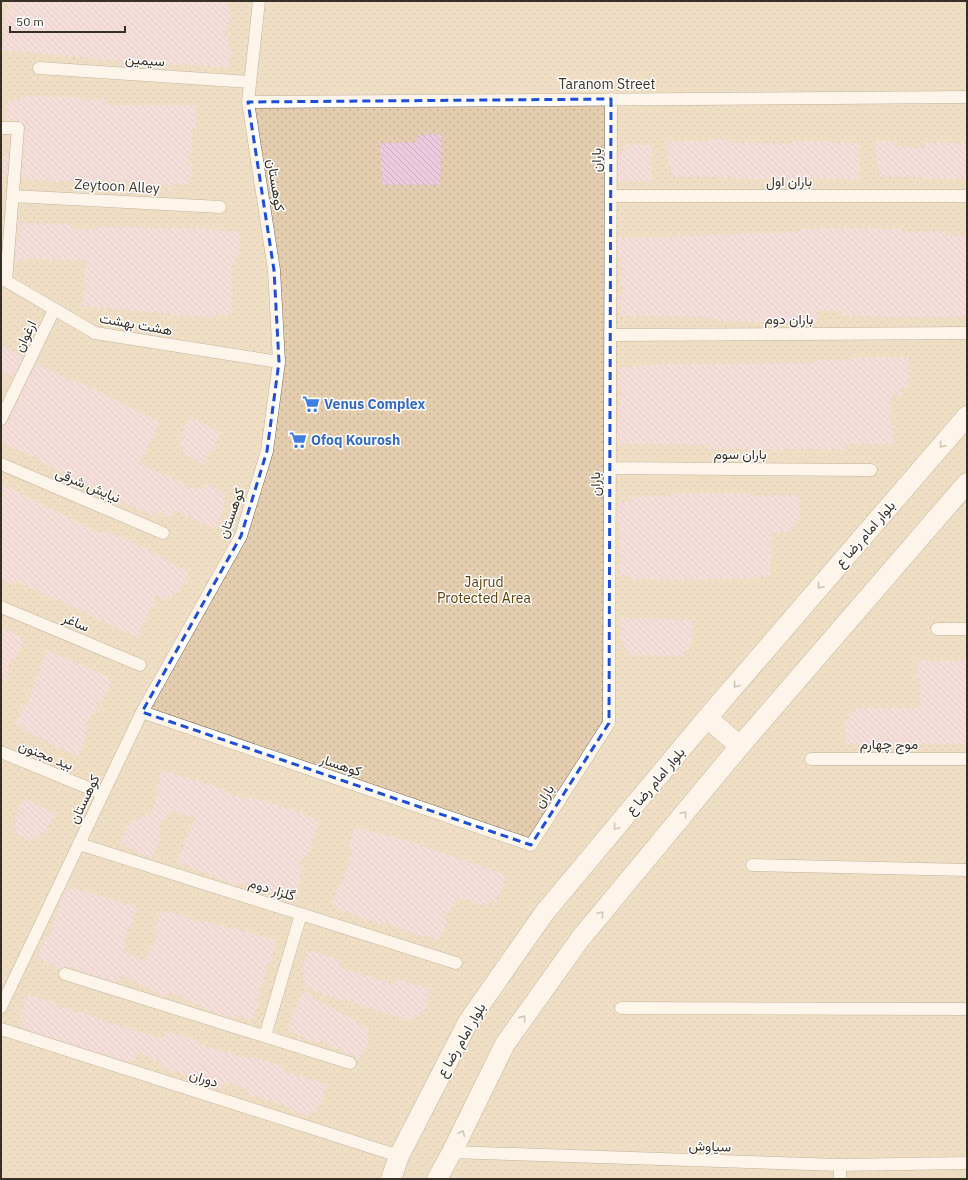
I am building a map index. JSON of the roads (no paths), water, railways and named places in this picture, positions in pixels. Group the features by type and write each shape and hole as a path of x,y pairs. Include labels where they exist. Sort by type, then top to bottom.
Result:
{"main road":[{"name":"بلوار امام رضا ع","path":"391,1179 399,1156 468,1022 545,912 707,718 967,416"},
{"path":"437,1179 452,1152 505,1044 580,939 740,746 967,483"},
{"path":"707,718 740,746"}],"street":[{"name":"کوهستان","path":"1,1007 142,712 242,536 267,451 279,362 274,270 248,102 259,1"},
{"name":"سیمین","path":"39,68 250,82"},
{"name":"Taranom Street","path":"248,102 967,97"},
{"name":"باران","path":"531,845 609,723 612,99"},
{"path":"1,128 18,128 13,196 3,280"},
{"name":"Zeytoon Alley","path":"13,196 220,207"},
{"name":"باران اول","path":"611,196 967,196"},
{"name":"هشت بهشت","path":"3,280 95,333 279,362"},
{"name":"ارغوان","path":"1,419 54,310"},
{"name":"باران دوم","path":"610,335 967,332"},
{"name":"نیایش شرقی","path":"1,464 163,533"},
{"name":"باران سوم","path":"610,468 871,470"},
{"name":"ساغر","path":"1,607 140,665"},
{"path":"937,629 967,629"},
{"name":"کوهسار","path":"142,712 531,845"},
{"name":"بید مجنون","path":"1,752 103,794"},
{"name":"موج چهارم","path":"811,759 967,759"},
{"name":"گلزار دوم","path":"79,844 456,963"},
{"path":"752,865 967,870"},
{"path":"265,1036 301,914"},
{"path":"65,974 350,1063"},
{"path":"621,1008 967,1009"},
{"name":"دوران","path":"1,1029 399,1156"},
{"name":"سیاوش","path":"452,1152 840,1165 967,1163"},
{"path":"840,1165 840,1179"}],"place":[{"name":"Venus Complex","path":"311,404"},
{"name":"Ofoq Kourosh","path":"298,440"}],"park label":[{"name":"Jajrud Protected Area","path":"484,590"}]}
